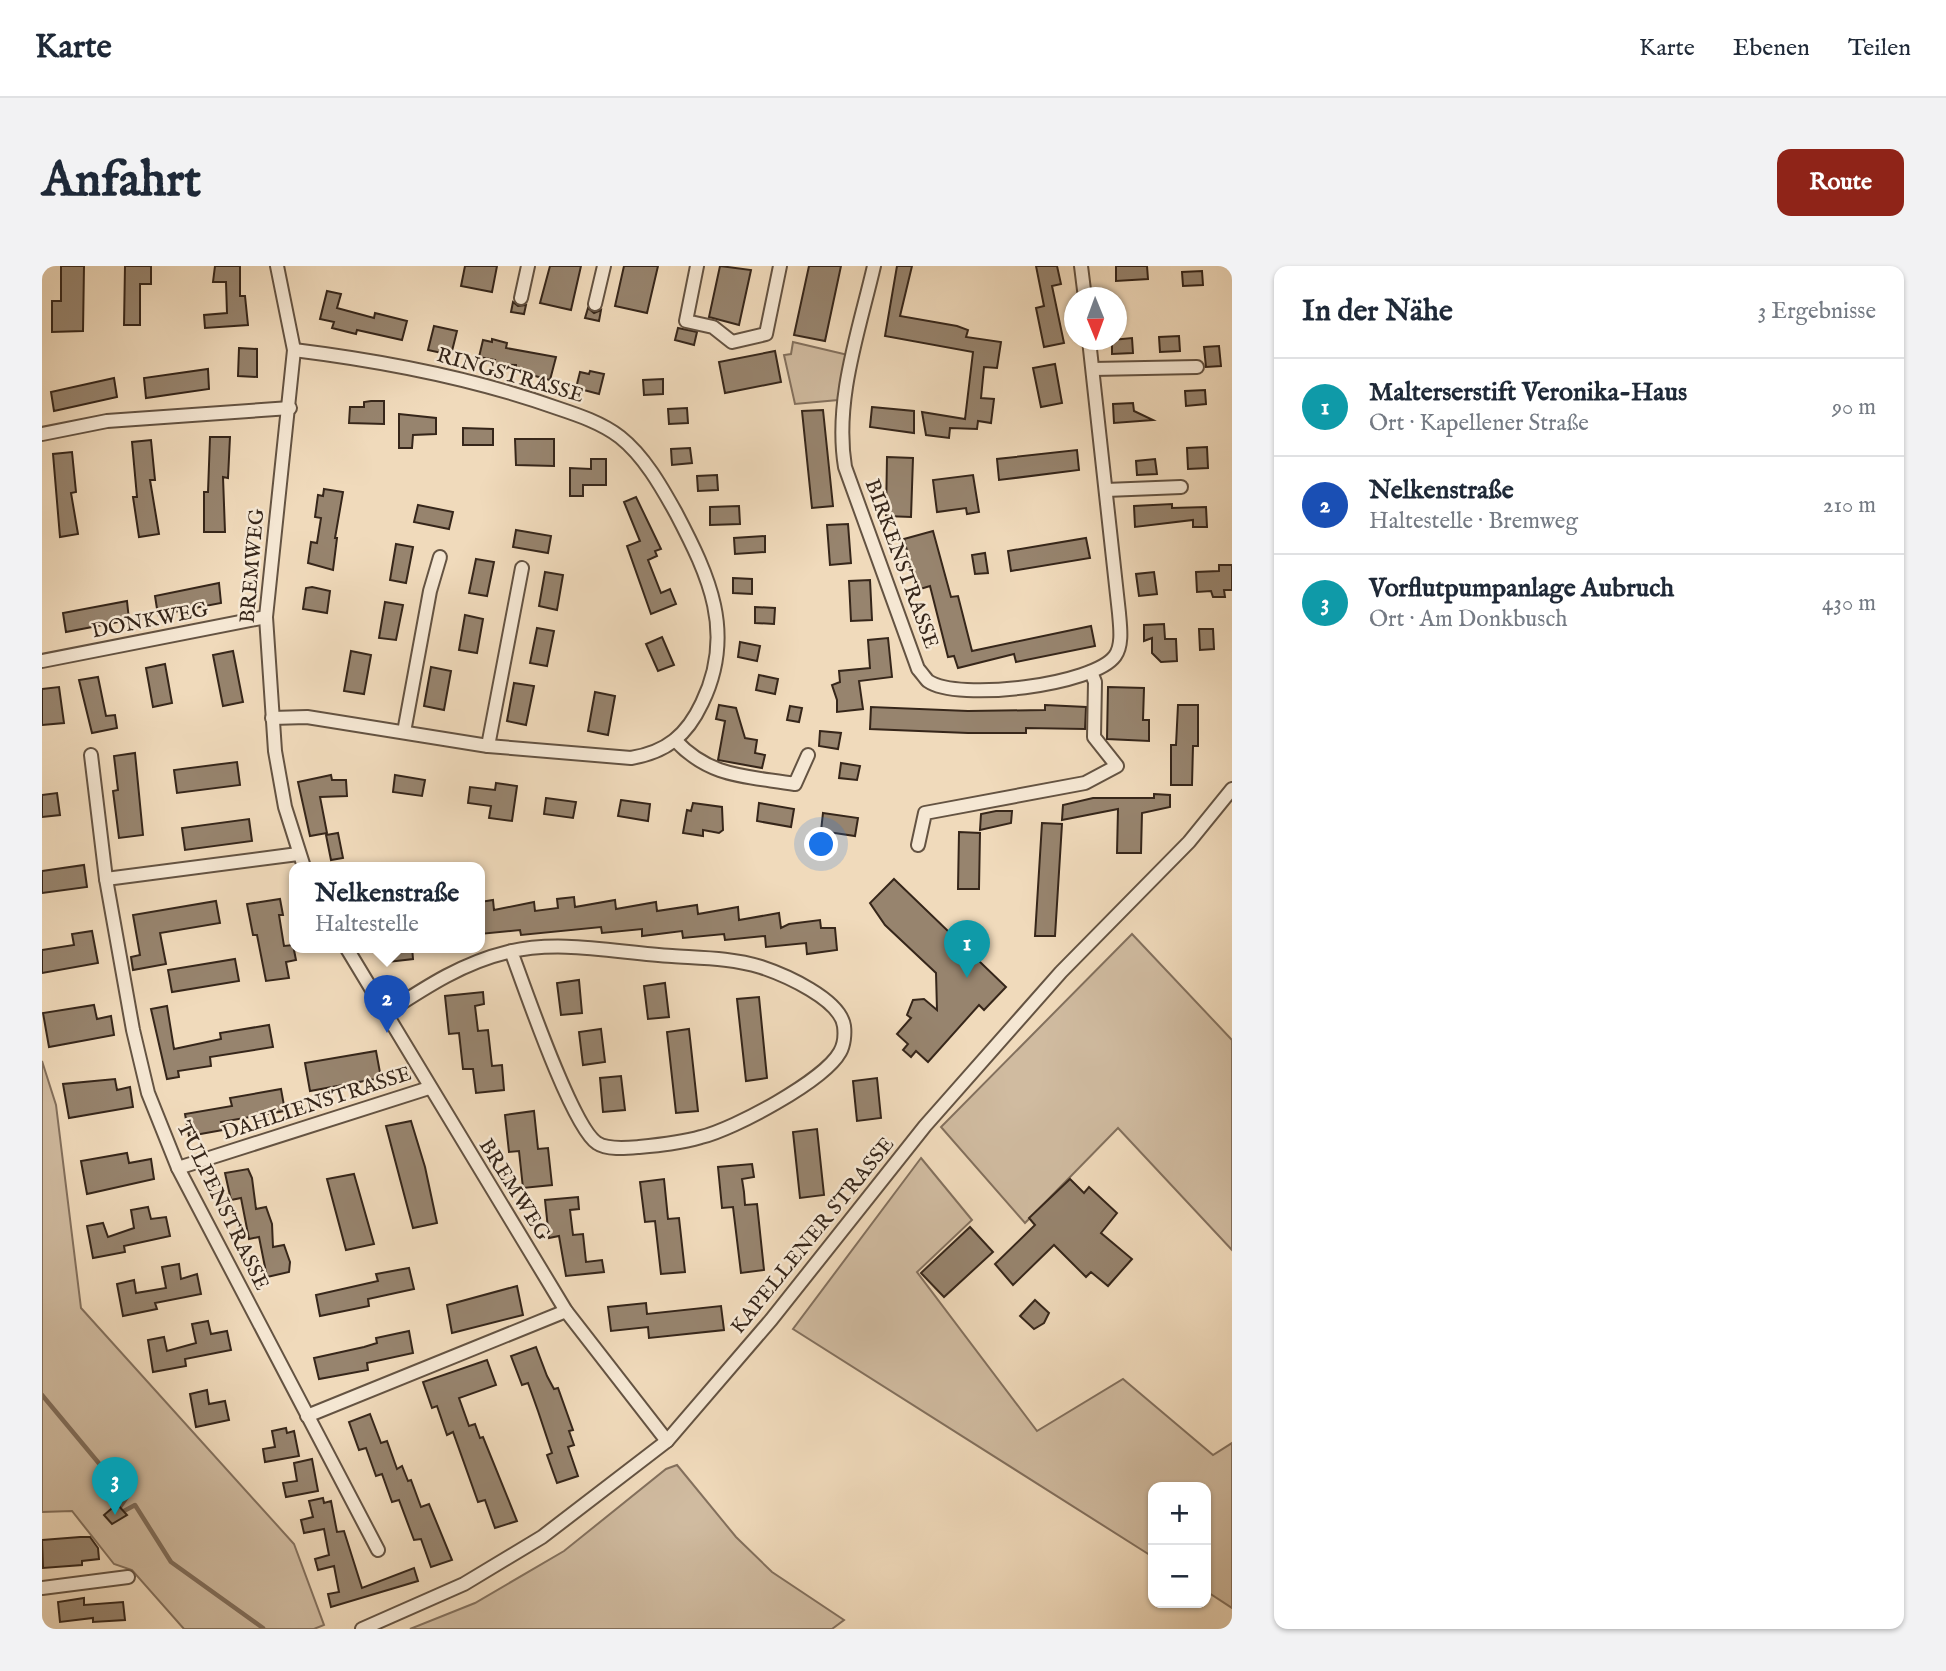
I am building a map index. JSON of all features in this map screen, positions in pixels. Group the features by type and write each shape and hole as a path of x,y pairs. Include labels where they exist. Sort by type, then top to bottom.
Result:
{"street":[{"name":"BREMWEG","path":"278,266 294,349 290,408 269,569 266,617 272,718 285,807 302,862"},
{"path":"521,298 528,266"},
{"path":"595,304 604,266"},
{"path":"697,266 686,321 713,327 732,342 766,334 780,266"},
{"name":"BIRKENSTRASSE","path":"874,266 842,412 840,437 845,467 918,669 929,682 949,688 977,690 1026,687 1091,673 1107,665 1117,653 1120,633 1090,350"},
{"path":"1081,266 1084,287"},
{"name":"RINGSTRASSE","path":"272,718 307,717 488,746 631,758 650,755 675,740 691,726 711,685 718,653 717,614 709,580 668,499 641,459 619,436 585,418 535,400 448,376 348,356 294,349"},
{"path":"1093,369 1197,367"},
{"path":"42,434 107,421 290,408"},
{"path":"1106,490 1181,487"},
{"path":"404,732 430,590 440,557"},
{"path":"488,746 522,568"},
{"name":"DONKWEG","path":"42,661 266,617"},
{"path":"918,845 925,813 1084,783 1117,766 1094,737 1095,682 1091,673"},
{"path":"675,740 693,759 723,773 795,784 808,755"},
{"name":"TULPENSTRASSE","path":"91,755 106,879 133,1030 148,1093 178,1168 378,1550"},
{"name":"KAPELLENER STRASSE","path":"362,1629 464,1584 542,1537 667,1441 771,1320 925,1126 1061,972 1189,842 1232,789"},
{"path":"106,879 298,854"},
{"path":"386,1013 469,963 511,951 542,947 574,948 722,959 761,967 801,985 835,1008 844,1024 844,1039 839,1053 822,1069 777,1103 740,1123 703,1137 667,1144 625,1148 598,1144 585,1130 562,1082 511,951"},
{"name":"BREMWEG","path":"350,953 566,1311 667,1441"},
{"name":"DAHLIENSTRASSE","path":"178,1168 429,1088"},
{"path":"307,1416 566,1311"},
{"path":"42,1588 128,1577"}],"shaded area":[{"path":"793,342 848,355 838,400 795,404 784,355 791,354"},
{"path":"1132,934 1232,1040 1232,1250 1118,1128 1025,1223 941,1127"},
{"path":"42,1061 56,1105 81,1308 294,1544 324,1625 314,1629 184,1629 132,1570 114,1564 72,1511 42,1512"},
{"path":"921,1158 972,1220 917,1272 1037,1431 1123,1379 1213,1455 1232,1443 1232,1608 1211,1594 1211,1482 1148,1482 1148,1554 793,1329"},
{"path":"677,1465 736,1537 772,1572 844,1620 832,1629 410,1629 475,1603 564,1551 666,1469"}],"building":[{"path":"61,266 84,266 83,331 52,332 52,301 61,301"},
{"path":"125,266 151,266 151,284 140,284 140,325 124,325"},
{"path":"215,266 240,266 240,296 245,296 248,325 205,328 204,315 227,313 226,282 213,282"},
{"path":"465,266 497,266 492,292 461,286"},
{"path":"550,266 581,266 571,310 540,303"},
{"path":"624,266 658,266 647,313 615,306"},
{"path":"720,266 751,270 739,325 709,317"},
{"path":"809,266 841,266 825,341 794,335"},
{"path":"897,266 912,266 900,316 957,326 968,330 966,337 1001,342 997,368 984,367 981,398 994,399 991,423 978,421 977,429 950,428 949,438 926,435 922,412 965,419 973,352 885,336"},
{"path":"1036,266 1057,266 1061,284 1052,286 1064,343 1044,347 1036,308 1044,306"},
{"path":"1116,266 1147,266 1148,279 1116,281"},
{"path":"1202,271 1203,285 1183,286 1182,272"},
{"path":"327,291 341,294 337,308 374,318 375,313 407,321 402,340 357,330 356,334 332,328 334,322 320,319"},
{"path":"513,302 518,306 526,305 524,314 511,312"},
{"path":"588,308 594,313 601,310 599,321 585,318"},
{"path":"434,326 457,331 451,355 428,350"},
{"path":"678,328 697,332 694,345 675,340"},
{"path":"1179,336 1180,351 1160,352 1159,337"},
{"path":"1127,338 1132,338 1133,353 1112,354 1112,350 1127,350"},
{"path":"492,339 507,343 506,348 556,357 550,380 516,371 516,365 494,364 495,360 479,357 483,340 492,342"},
{"path":"1219,346 1221,366 1206,367 1204,347"},
{"path":"239,348 257,349 257,377 238,376"},
{"path":"775,351 781,382 725,393 719,362"},
{"path":"1055,364 1062,403 1041,407 1033,368"},
{"path":"208,369 209,389 146,398 144,378"},
{"path":"590,371 604,374 599,394 576,388 580,372 589,374"},
{"path":"114,378 117,397 54,411 51,392"},
{"path":"663,379 663,394 644,395 643,380"},
{"path":"1205,390 1206,404 1186,406 1185,391"},
{"path":"384,401 384,424 349,423 350,407 364,407 364,402"},
{"path":"1133,403 1134,411 1153,420 1114,423 1113,404"},
{"path":"872,407 914,411 914,433 870,427"},
{"path":"687,408 688,423 669,424 668,409"},
{"path":"823,410 833,506 812,508 802,411"},
{"path":"399,414 436,418 436,434 413,435 412,448 399,448"},
{"path":"463,428 493,429 493,445 463,445"},
{"path":"210,437 230,437 228,478 223,477 225,532 204,532 204,492 208,492"},
{"path":"515,439 554,439 554,466 516,465"},
{"path":"151,440 155,480 150,480 159,534 139,537 133,497 137,497 132,442"},
{"path":"1207,447 1208,468 1188,469 1187,448"},
{"path":"690,448 692,463 672,465 671,449"},
{"path":"1077,450 1079,470 999,480 997,459"},
{"path":"72,452 76,492 71,493 78,534 60,537 53,454"},
{"path":"887,457 913,458 911,517 886,516"},
{"path":"591,459 606,459 606,485 583,485 583,496 570,496 570,468 591,469"},
{"path":"1155,459 1157,474 1137,475 1136,461"},
{"path":"717,475 718,490 698,491 697,476"},
{"path":"973,475 979,512 967,514 966,508 937,512 933,480"},
{"path":"324,489 343,492 333,570 308,563 311,542 317,543 321,518 315,517 318,495 323,496"},
{"path":"636,497 661,549 655,551 657,556 648,560 661,593 670,589 676,604 651,614 627,546 640,541 624,502"},
{"path":"1172,504 1172,508 1206,507 1207,527 1193,527 1193,520 1135,527 1134,506"},
{"path":"418,505 453,512 449,529 414,522"},
{"path":"739,506 740,524 710,525 710,507"},
{"path":"848,524 851,563 830,565 827,525"},
{"path":"516,530 551,536 548,553 513,547"},
{"path":"933,531 951,597 958,596 972,651 1091,626 1095,646 1016,662 1014,654 958,668 954,656 948,657 930,586 917,590 904,539"},
{"path":"765,536 765,552 735,554 734,538"},
{"path":"1086,538 1090,558 1011,571 1008,551"},
{"path":"396,544 413,547 406,583 390,580"},
{"path":"985,553 988,573 975,574 972,555"},
{"path":"476,559 494,562 487,596 469,593"},
{"path":"1219,565 1232,565 1232,590 1224,590 1225,597 1213,597 1211,591 1197,592 1196,572 1219,571"},
{"path":"545,572 563,575 557,610 539,606"},
{"path":"1154,572 1157,594 1139,596 1136,574"},
{"path":"733,578 752,579 752,594 733,593"},
{"path":"870,580 872,620 851,621 849,581"},
{"path":"219,583 221,603 158,615 155,596"},
{"path":"306,588 330,591 327,613 303,609"},
{"path":"127,601 129,620 66,632 63,613"},
{"path":"385,602 403,605 396,640 379,638"},
{"path":"755,607 775,608 774,624 755,623"},
{"path":"465,615 483,619 477,653 459,650"},
{"path":"1164,624 1165,639 1176,639 1177,661 1161,662 1152,653 1152,638 1144,641 1144,625"},
{"path":"537,628 554,631 547,666 530,663"},
{"path":"1199,629 1213,629 1214,649 1200,650"},
{"path":"662,637 674,665 658,671 646,644"},
{"path":"888,638 892,677 859,681 863,709 837,712 837,700 832,685 840,682 839,671 870,668 868,640"},
{"path":"740,642 760,646 757,661 738,657"},
{"path":"233,651 243,702 223,706 213,655"},
{"path":"351,651 371,655 364,694 344,691"},
{"path":"165,664 172,703 153,707 146,668"},
{"path":"431,667 451,671 444,710 424,706"},
{"path":"759,675 778,679 775,694 756,690"},
{"path":"98,677 106,716 115,715 117,728 92,733 79,680"},
{"path":"514,683 534,686 526,725 507,721"},
{"path":"59,687 64,723 42,725 42,689"},
{"path":"1108,687 1144,688 1143,720 1149,720 1149,741 1107,739"},
{"path":"595,692 615,696 608,735 588,731"},
{"path":"719,705 736,708 745,738 757,740 755,753 765,755 762,768 718,760 725,721 716,719"},
{"path":"1045,705 1086,707 1085,729 1026,728 1026,733 968,733 870,729 871,707 968,711 1045,710"},
{"path":"1178,705 1198,705 1198,746 1193,746 1192,785 1171,785 1171,745 1176,745"},
{"path":"790,706 802,708 799,722 787,720"},
{"path":"820,731 841,733 838,749 819,746"},
{"path":"135,753 143,835 119,838 113,791 118,790 114,756"},
{"path":"237,762 240,785 177,793 174,770"},
{"path":"841,763 860,766 857,780 839,778"},
{"path":"331,775 332,780 346,780 347,796 320,797 327,833 310,836 298,782"},
{"path":"395,775 425,780 422,796 393,792"},
{"path":"496,783 517,786 512,821 489,818 491,806 468,803 470,787 495,790"},
{"path":"57,793 60,815 42,817 42,795"},
{"path":"1154,794 1170,795 1170,807 1142,813 1141,853 1117,853 1118,809 1062,820 1063,805 1093,798 1154,798"},
{"path":"546,798 576,802 573,818 544,814"},
{"path":"621,800 650,804 648,821 618,816"},
{"path":"693,803 722,807 723,830 719,833 703,830 703,836 683,833 687,810 691,811"},
{"path":"759,803 794,809 791,827 757,821"},
{"path":"1012,811 1011,823 980,830 981,814"},
{"path":"823,813 858,818 855,836 821,831"},
{"path":"249,819 252,841 185,850 182,828"},
{"path":"1042,823 1062,824 1055,936 1035,936"},
{"path":"959,832 980,833 979,889 958,889"},
{"path":"338,833 343,858 331,860 326,835"},
{"path":"84,865 87,887 42,893 42,871"},
{"path":"894,879 1006,987 984,1010 979,1005 928,1062 916,1051 911,1057 903,1050 908,1044 897,1034 911,1018 907,1015 913,1000 924,999 937,1010 936,973 885,925 870,903"},
{"path":"574,897 575,907 615,900 616,909 656,902 657,911 697,905 698,914 738,907 739,920 779,913 781,928 789,924 820,920 821,928 835,928 837,950 807,954 806,943 766,947 765,936 725,940 724,934 683,938 682,931 642,936 642,929 602,933 601,927 521,935 520,930 485,934 485,901 493,900 494,910 534,902 535,911 558,908 557,899"},
{"path":"280,899 283,915 279,915 284,946 289,945 289,953 295,953 296,960 286,962 289,978 266,981 257,935 253,935 247,904"},
{"path":"216,901 220,923 160,933 166,964 133,970 131,957 140,955 133,915"},
{"path":"92,931 98,963 42,973 42,950 74,945 72,934"},
{"path":"387,953 412,953 413,959 388,962"},
{"path":"235,959 239,981 172,992 168,970"},
{"path":"579,980 582,1013 561,1015 557,983"},
{"path":"665,983 669,1017 648,1019 644,986"},
{"path":"483,992 484,1004 475,1006 478,1031 488,1030 492,1066 502,1065 504,1090 476,1093 473,1069 463,1069 459,1033 449,1034 445,996"},
{"path":"759,997 767,1078 746,1081 737,999"},
{"path":"94,1005 97,1019 111,1016 114,1035 49,1047 43,1013"},
{"path":"167,1006 174,1049 221,1039 220,1033 269,1025 273,1047 210,1057 211,1066 178,1071 179,1077 167,1079 151,1009"},
{"path":"601,1029 605,1062 583,1065 579,1032"},
{"path":"689,1029 698,1111 676,1113 667,1032"},
{"path":"376,1051 381,1078 310,1091 305,1063"},
{"path":"621,1076 625,1110 603,1112 600,1078"},
{"path":"877,1078 881,1118 857,1121 853,1081"},
{"path":"115,1079 117,1090 130,1087 133,1107 69,1118 63,1084"},
{"path":"281,1089 285,1111 221,1122 223,1130 189,1136 185,1114 232,1106 230,1098"},
{"path":"534,1111 538,1149 548,1148 552,1185 523,1188 519,1151 509,1152 505,1115"},
{"path":"411,1121 425,1167 437,1223 413,1228 386,1126"},
{"path":"817,1129 824,1195 800,1198 793,1132"},
{"path":"127,1153 129,1163 151,1159 154,1179 87,1194 81,1161"},
{"path":"752,1164 754,1177 742,1179 745,1205 757,1204 764,1270 741,1273 733,1207 722,1208 718,1167"},
{"path":"248,1169 252,1178 256,1209 266,1207 272,1224 273,1247 284,1245 290,1262 289,1272 267,1277 259,1237 249,1239 241,1198 231,1200 225,1173"},
{"path":"354,1174 374,1244 346,1250 327,1179"},
{"path":"664,1179 668,1219 679,1218 685,1272 661,1274 655,1221 645,1222 640,1182"},
{"path":"1070,1179 1084,1193 1089,1187 1117,1213 1101,1233 1132,1259 1108,1286 1091,1272 1086,1277 1054,1245 1013,1285 995,1264 1035,1225 1029,1218"},
{"path":"578,1197 579,1209 570,1210 573,1235 583,1234 586,1262 602,1260 604,1272 566,1276 559,1236 549,1238 545,1200"},
{"path":"148,1207 151,1219 166,1217 170,1236 124,1246 125,1252 93,1258 87,1226 103,1223 108,1237 134,1228 131,1210"},
{"path":"970,1227 993,1252 944,1297 921,1273"},
{"path":"179,1264 181,1279 197,1274 201,1294 155,1303 157,1309 123,1316 117,1284 134,1280 136,1293 166,1288 162,1267"},
{"path":"409,1268 414,1289 368,1299 369,1306 320,1316 316,1295 378,1281 376,1274"},
{"path":"517,1286 523,1315 452,1333 447,1305"},
{"path":"1035,1300 1049,1313 1044,1323 1034,1329 1020,1316"},
{"path":"646,1303 647,1314 721,1306 724,1330 649,1338 648,1327 611,1331 608,1307"},
{"path":"208,1321 211,1334 227,1331 231,1350 185,1359 186,1366 153,1372 148,1340 164,1337 167,1351 196,1343 192,1324"},
{"path":"409,1331 413,1353 367,1363 368,1370 319,1379 314,1358 364,1347 377,1343 376,1338"},
{"path":"536,1347 547,1376 554,1389 558,1388 573,1430 569,1431 574,1445 568,1447 578,1476 557,1483 547,1455 552,1453 528,1383 522,1385 511,1356"},
{"path":"487,1360 496,1385 459,1398 469,1426 475,1424 480,1438 483,1437 517,1521 495,1528 485,1500 478,1502 453,1432 447,1435 437,1406 432,1408 423,1382"},
{"path":"207,1390 209,1404 225,1401 229,1420 196,1427 190,1394"},
{"path":"370,1414 381,1443 387,1441 397,1469 402,1466 408,1481 411,1480 421,1507 429,1504 452,1560 431,1567 421,1539 414,1540 399,1500 392,1502 382,1474 376,1476 366,1448 359,1450 349,1422"},
{"path":"286,1428 287,1433 294,1431 299,1456 265,1462 263,1449 275,1447 272,1431"},
{"path":"312,1459 318,1491 286,1497 283,1483 297,1481 294,1463"},
{"path":"323,1498 324,1503 331,1501 337,1532 344,1531 362,1588 414,1568 418,1581 331,1607 328,1594 339,1592 334,1566 318,1570 315,1559 329,1555 324,1529 304,1533 301,1520 313,1517 309,1501"},
{"path":"117,1504 127,1515 112,1524 104,1515"},
{"path":"90,1537 98,1548 99,1559 82,1561 82,1565 43,1568 42,1540"},
{"path":"84,1598 84,1605 123,1602 125,1620 93,1622 93,1618 60,1622 58,1602"}],"waterway":[{"path":"42,1395 127,1497 120,1507"},
{"path":"124,1511 135,1505 171,1562 263,1628"}],"place":[{"name":"Malterserstift Veronika-Haus","path":"967,978"},
{"name":"Nelkenstraße","path":"387,1033"},
{"name":"Vorflutpumpanlage Aubruch","path":"115,1515"}]}
